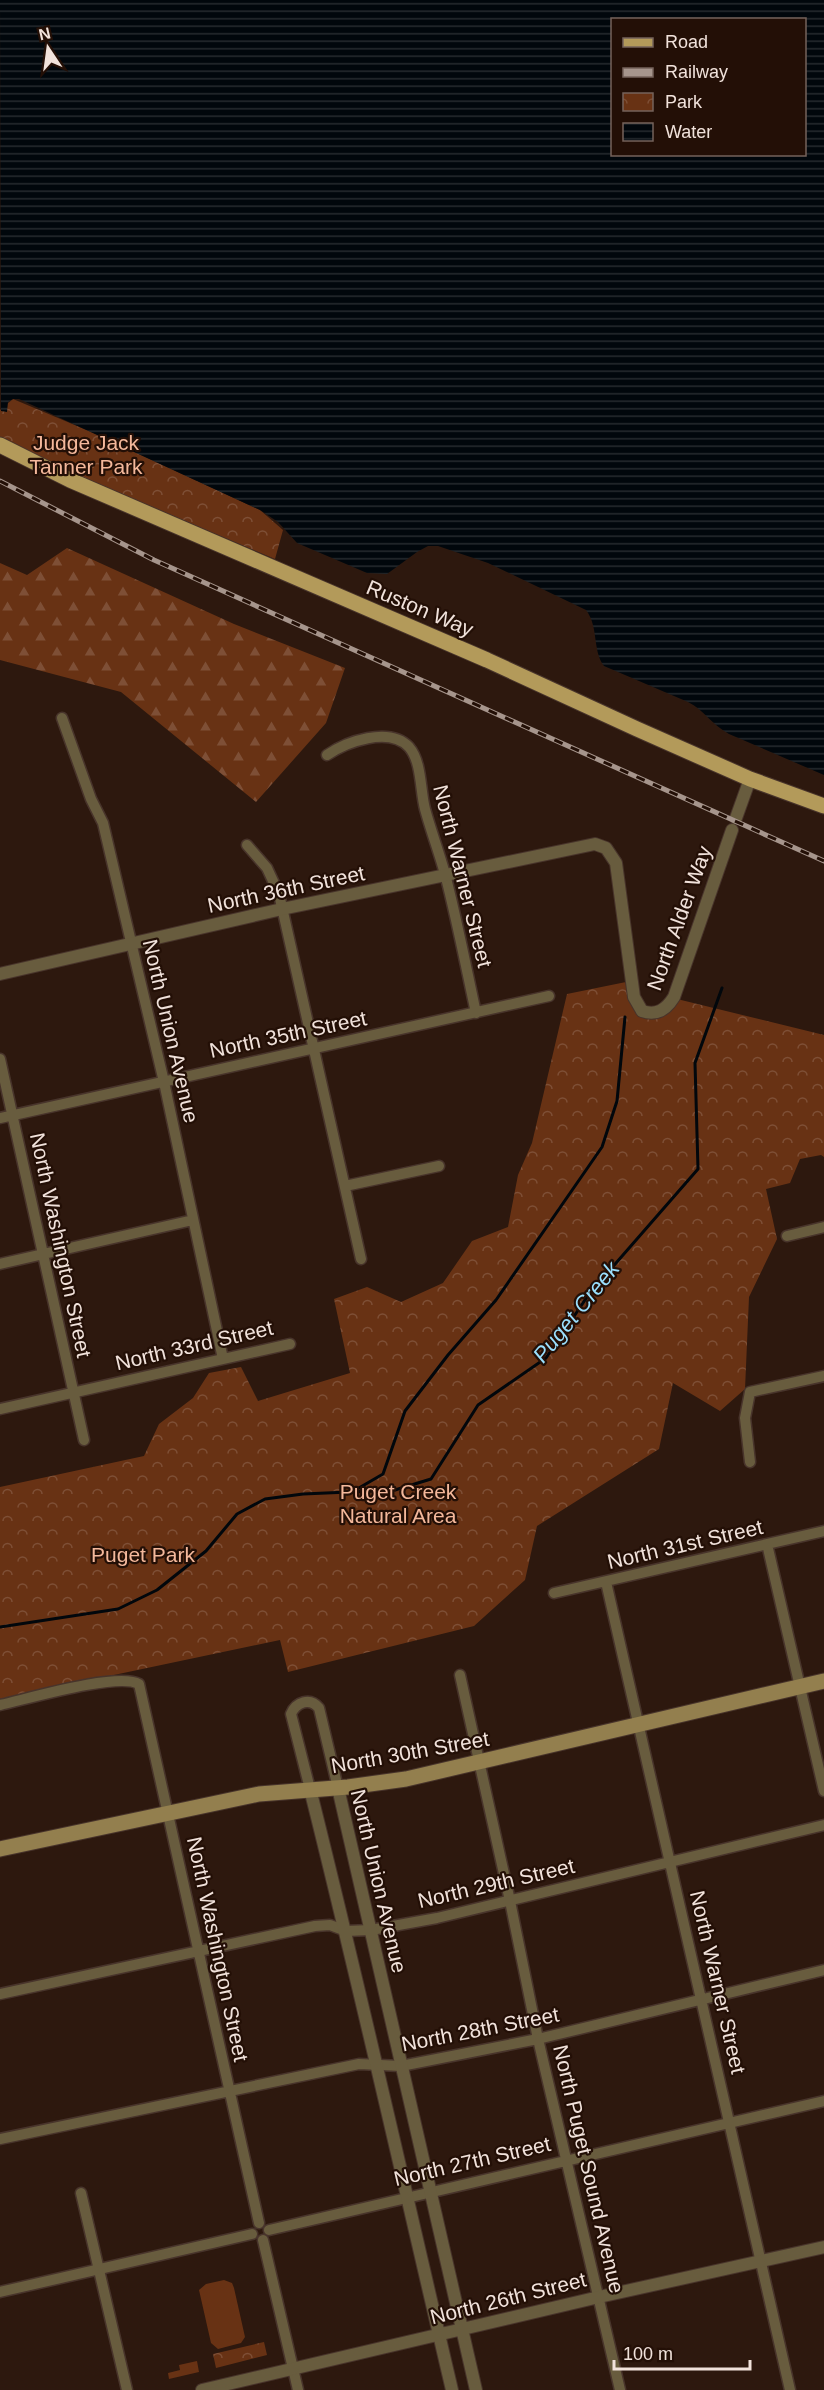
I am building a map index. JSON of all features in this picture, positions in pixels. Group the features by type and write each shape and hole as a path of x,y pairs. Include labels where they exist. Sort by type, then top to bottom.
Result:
{"main road":[{"name":"Ruston Way","path":"0,445 70,480 496,664 750,779 824,806"},
{"name":"North 30th Street","path":"0,1849 259,1794 338,1788 406,1779 824,1681"}],"street":[{"name":"North Union Avenue","path":"63,718 91,799 102,819 164,1082 223,1359"},
{"name":"North Warner Street","path":"327,755 349,743 370,739 395,740 411,750 417,766 424,807 445,874 476,1013"},
{"name":"North Alder Way","path":"582,845 602,846 616,863 636,1003 645,1012 664,1010 674,997 750,779"},
{"path":"247,845 272,876 282,909 361,1259"},
{"name":"North 36th Street","path":"0,974 282,909 582,845"},
{"name":"North 35th Street","path":"0,1118 549,996"},
{"name":"North Washington Street","path":"0,1059 84,1440"},
{"path":"345,1186 439,1166"},
{"path":"0,1264 193,1221"},
{"path":"787,1236 824,1227"},
{"name":"North 33rd Street","path":"0,1409 290,1344"},
{"path":"750,1462 745,1422 750,1392 824,1376"},
{"name":"North 31st Street","path":"554,1593 824,1531"},
{"path":"767,1544 824,1791"},
{"name":"North Warner Street","path":"606,1582 790,2390"},
{"name":"North Puget Sound Avenue","path":"459,1675 538,2038 620,2390"},
{"name":"North Washington Street","path":"0,1705 84,1686 125,1680 139,1684 259,2223"},
{"name":"North Union Avenue","path":"452,2390 346,1931 291,1714 296,1706 306,1702 316,1704 320,1708 428,2191 476,2390"},
{"name":"North 29th Street","path":"0,1994 315,1926 330,1925 346,1931 370,1930 438,1918 824,1825"},
{"name":"North 28th Street","path":"0,2139 229,2089 359,2064 400,2066 538,2038 824,1970"},
{"name":"North 27th Street","path":"269,2230 729,2121 824,2101"},
{"path":"81,2193 127,2390"},
{"path":"259,2223 265,2224 269,2230 263,2240 256,2239 252,2234 252,2228 259,2223"},
{"path":"0,2292 252,2234"},
{"path":"263,2240 298,2390"},
{"name":"North 26th Street","path":"202,2390 824,2247"}],"green space":[{"name":"Judge Jack Tanner Park","path":"13,399 96,434 260,510 283,530 275,559 66,471 0,437 0,410"},
{"path":"67,548 234,624 345,668 326,723 256,802 121,692 0,660 0,563 27,575"},
{"name":"Puget Creek Natural Area","path":"626,982 642,1014 677,999 824,1035 824,1157 821,1155 800,1159 790,1183 766,1189 777,1239 749,1297 745,1389 720,1411 673,1383 659,1449 537,1526 525,1580 474,1626 288,1672 280,1640 0,1699 0,1487 144,1456 159,1424 193,1398 209,1373 241,1367 258,1401 350,1373 334,1299 367,1287 401,1302 443,1283 472,1241 508,1227 518,1175 532,1143 567,994"},
{"path":"224,2280 232,2283 234,2288 245,2337 241,2343 218,2349 211,2343 199,2290 206,2284"},
{"path":"264,2342 267,2355 216,2368 213,2354"},
{"path":"197,2361 199,2372 169,2379 168,2373 180,2370 179,2365"}],"water":[{"path":"0,0 824,0 824,775 729,734 688,702 604,666 598,653 593,624 586,610 488,563 438,546 428,546 387,574 367,573 297,543 278,522 260,510 19,399 8,402 7,412 1,411"}],"waterway":[{"name":"Puget Creek","path":"0,1627 118,1609 157,1590 206,1551 237,1514 265,1499 303,1494 395,1490 431,1479 478,1405 546,1358 589,1294 698,1169 695,1063 722,988"},
{"path":"352,1492 383,1474 405,1411 448,1355 496,1300 602,1147 617,1101 625,1017"}],"railway":[{"path":"0,481 154,560 824,861"}],"park label":[{"name":"Puget Park","path":"143,1554"}]}
